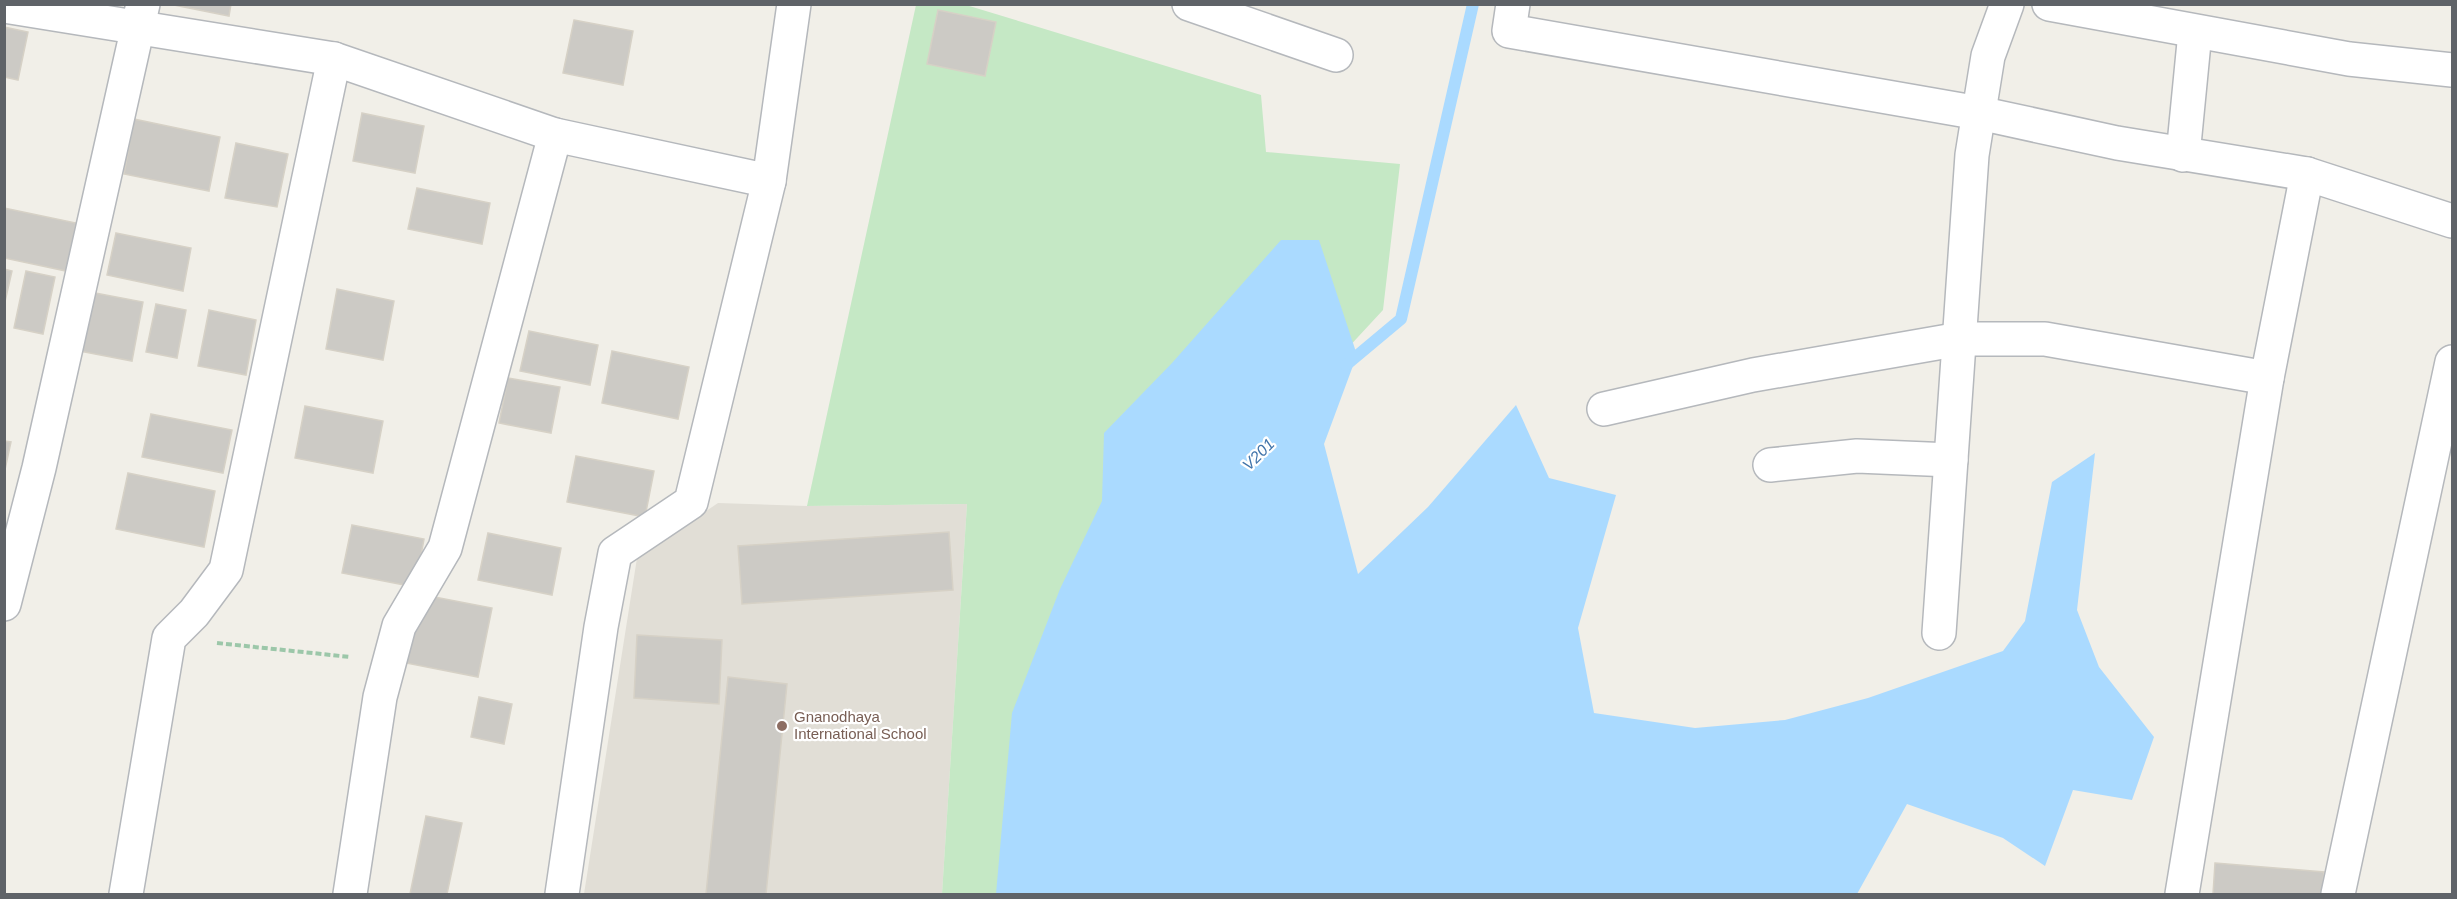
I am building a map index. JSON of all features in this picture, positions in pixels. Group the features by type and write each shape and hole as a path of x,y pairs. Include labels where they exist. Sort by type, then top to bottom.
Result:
{"street":[{"path":"562,894 599,639 615,553 691,502 769,181 794,4"},
{"path":"1189,4 1336,55"},
{"path":"1940,633 1972,155 1988,56 2007,4"},
{"path":"2049,4 2349,59 2452,70"},
{"path":"4,6 141,16 334,59 555,135 769,181"},
{"path":"4,603 39,468 141,16"},
{"path":"1511,18 2183,155 2307,174 2452,221"},
{"path":"2183,155 2195,32"},
{"path":"126,894 169,638 194,613 226,570 334,59"},
{"path":"350,894 380,698 399,626 445,548 555,135"},
{"path":"2182,894 2267,378 2307,174"},
{"path":"1604,409 1753,375 1960,339 2045,339 2267,378"},
{"path":"2338,894 2452,362"},
{"path":"1770,465 1857,456 1952,460"}],"path":[{"path":"169,638 390,661"}],"shaded area":[{"name":"Gnanodhaya International School","path":"718,503 807,506 967,504 942,894 584,894 637,558"}],"green space":[{"path":"916,5 966,5 1261,95 1266,152 1400,164 1383,310 1066,652 1021,894 942,894 967,504 807,506"}],"water":[{"path":"1281,240 1319,240 1357,355 1324,444 1358,574 1428,507 1516,405 1549,478 1616,495 1578,628 1594,713 1695,728 1785,720 1868,698 2003,651 2025,621 2052,482 2095,453 2077,610 2099,667 2154,737 2132,800 2073,790 2045,866 2003,838 1907,804 1857,894 996,894 1012,713 1060,589 1102,501 1104,433 1172,363"}],"building":[{"path":"169,4 231,4 229,16"},
{"path":"938,10 996,22 985,76 927,64"},
{"path":"574,20 633,31 623,85 563,73"},
{"path":"4,27 28,32 18,80 4,77"},
{"path":"362,113 424,126 415,173 353,161"},
{"path":"134,119 220,137 209,191 124,174"},
{"path":"236,143 288,154 277,207 225,198"},
{"path":"417,188 490,203 482,244 408,229"},
{"path":"4,208 76,223 66,271 4,258"},
{"path":"116,233 191,248 183,291 107,275"},
{"path":"4,269 12,271 4,306"},
{"path":"26,271 55,277 43,334 14,328"},
{"path":"337,289 394,301 383,360 326,349"},
{"path":"90,292 143,302 132,361 79,351"},
{"path":"156,304 186,310 177,358 146,352"},
{"path":"209,310 256,320 246,375 198,366"},
{"path":"529,331 598,345 590,385 520,371"},
{"path":"612,351 689,367 678,419 602,403"},
{"path":"508,378 560,387 551,433 499,423"},
{"path":"305,406 383,421 373,473 295,458"},
{"path":"151,414 232,430 223,473 142,457"},
{"path":"4,441 11,442 4,474"},
{"path":"576,456 654,471 645,517 567,502"},
{"path":"128,473 215,491 204,547 116,529"},
{"path":"352,525 424,539 415,587 342,573"},
{"path":"949,532 953,590 742,604 738,546"},
{"path":"488,533 561,548 552,595 478,580"},
{"path":"419,594 492,608 478,677 406,663"},
{"path":"637,635 722,640 719,704 634,698"},
{"path":"728,677 787,684 766,894 706,894"},
{"path":"479,697 512,704 504,744 471,737"},
{"path":"426,816 462,823 447,894 410,894"},
{"path":"2215,863 2324,872 2322,894 2213,894"}],"waterway":[{"name":"V201","path":"1346,365 1401,319 1473,4"}],"place":[{"name":"Gnanodhaya International School","path":"782,726"}]}
